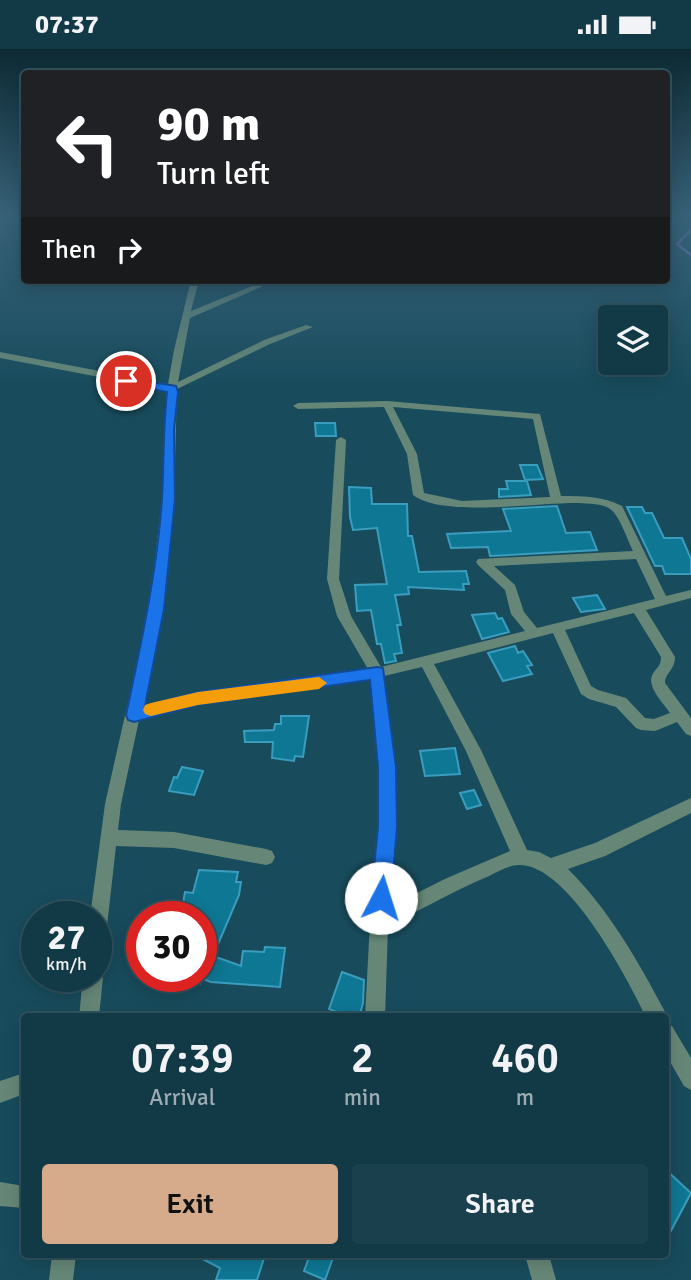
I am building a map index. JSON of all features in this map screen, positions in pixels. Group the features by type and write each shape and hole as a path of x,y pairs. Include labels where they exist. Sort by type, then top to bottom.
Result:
{"street":[{"path":"101,901 113,804 158,598 168,499 172,388 194,284"},
{"path":"187,316 263,284"},
{"path":"0,355 172,388 267,342 309,327"},
{"path":"387,404 412,454 419,495 462,504 556,500 602,500 614,504 662,600"},
{"path":"298,406 387,404 537,417 556,500"},
{"path":"341,440 333,579 344,616 377,673 387,767 387,827 375,1013"},
{"path":"533,632 518,614 511,588 482,562 638,555"},
{"path":"134,715 198,699 377,673 691,594"},
{"path":"637,607 668,657 668,666 658,677 658,684 691,730"},
{"path":"557,627 586,689 591,694 621,702 641,724 655,725 680,716"},
{"path":"426,661 473,750 521,857"},
{"path":"550,867 609,845 691,805"},
{"path":"109,838 174,841 266,857"},
{"path":"379,922 453,883 521,857 550,867 582,893 628,964 655,1013"},
{"path":"89,1013 92,992"},
{"path":"669,1040 691,1079"},
{"path":"0,1092 21,1085"},
{"path":"0,1194 21,1197"},
{"path":"61,1280 64,1258"},
{"path":"538,1258 544,1280"}],"building":[{"path":"315,423 335,423 336,436 316,436"},
{"path":"520,465 537,465 543,479 525,480"},
{"path":"506,481 527,481 531,495 499,497 499,489 508,489"},
{"path":"349,487 371,488 372,504 407,504 408,536 412,536 419,572 466,571 469,584 463,584 464,590 408,587 409,594 395,595 401,625 397,625 402,653 394,654 396,661 385,663 381,644 377,644 371,610 357,611 355,585 387,584 377,528 353,530"},
{"path":"557,506 566,533 590,532 597,550 490,556 488,547 451,548 447,534 511,531 503,509"},
{"path":"627,507 642,507 645,513 652,513 664,538 682,538 691,559 691,574 665,574 662,566 655,566"},
{"path":"597,595 605,609 581,612 573,598"},
{"path":"495,613 498,619 502,618 509,632 482,639 472,615"},
{"path":"515,646 518,653 523,651 532,665 527,666 532,674 503,681 488,653"},
{"path":"281,716 309,716 303,757 295,756 294,761 272,758 273,742 245,742 244,731 274,730 275,724 281,724"},
{"path":"455,748 460,774 425,776 420,751"},
{"path":"182,767 203,771 194,795 169,791 174,777 177,778"},
{"path":"474,790 481,805 467,809 460,793"},
{"path":"199,870 238,872 236,882 241,882 239,895 217,947 217,901 183,901 185,892 193,893"},
{"path":"265,947 285,948 280,987 217,982 217,957 241,966 243,951 264,952"},
{"path":"342,972 364,980 360,1013 339,1013 329,1009"},
{"path":"669,1173 691,1193 669,1234"},
{"path":"201,1258 264,1258 257,1280 216,1280 220,1268"},
{"path":"309,1258 333,1258 325,1280 304,1271"}],"slow traffic":[{"path":"151,710 198,699 319,683"}],"route":[{"path":"126,381 172,388 168,499 156,609 134,715 198,699 377,673 387,767 387,827 381,898"}]}
